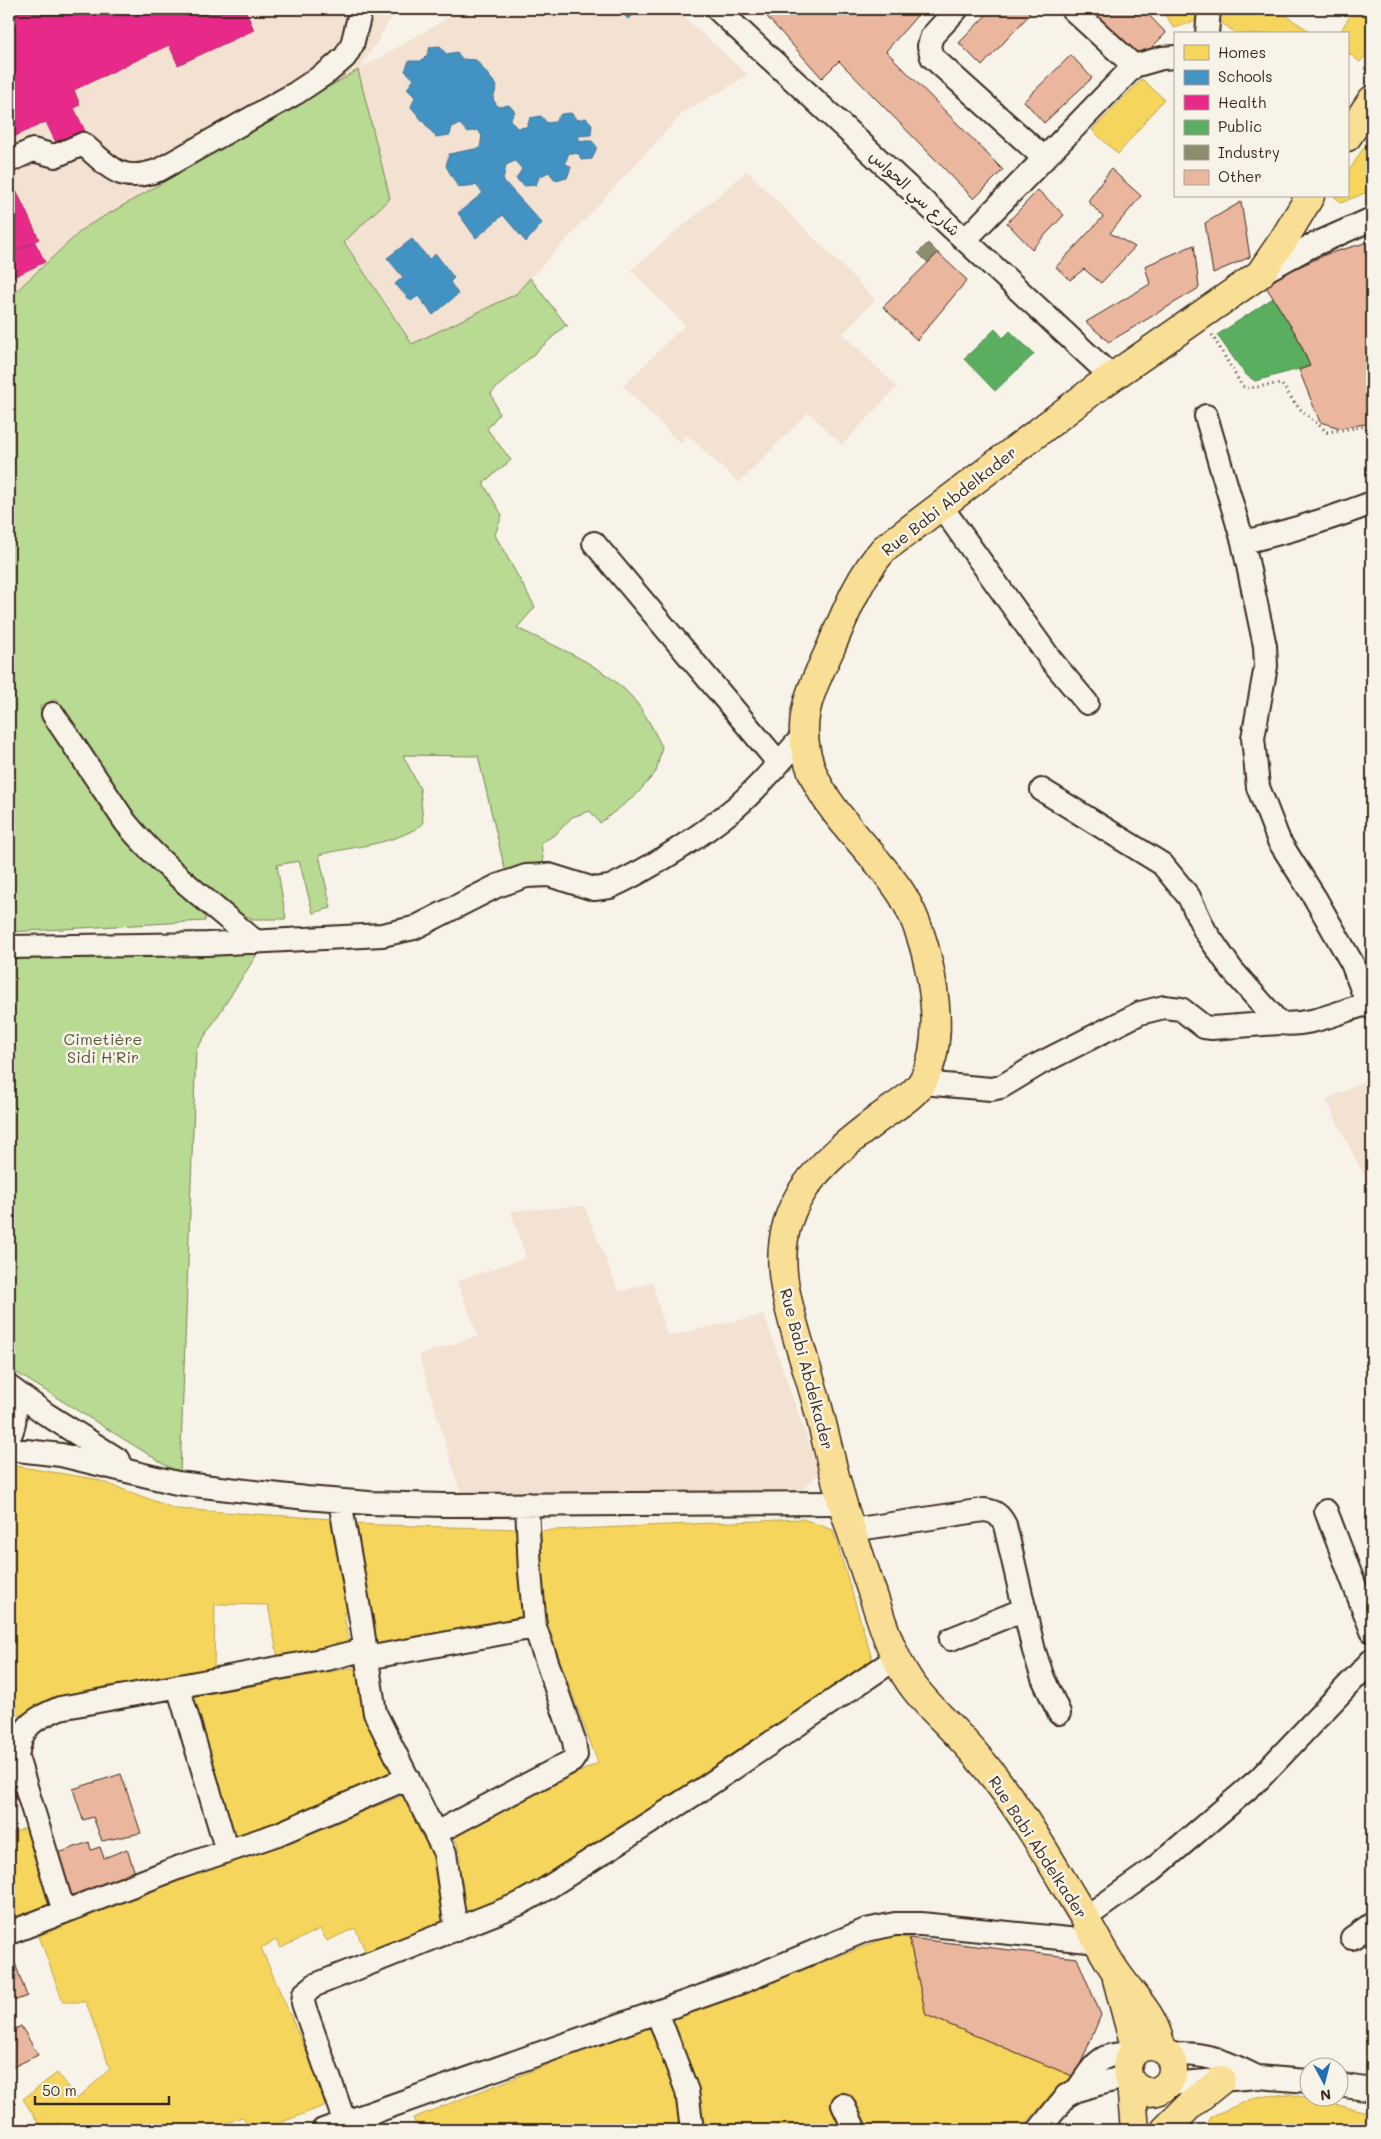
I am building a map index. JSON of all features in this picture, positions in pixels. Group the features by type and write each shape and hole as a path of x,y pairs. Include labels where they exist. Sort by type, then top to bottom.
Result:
{"main road":[{"path":"1349,131 1372,100"},
{"path":"1260,274 1309,198"},
{"name":"Rue Babi Abdelkader","path":"1143,2061 1157,2030 1151,2016 1115,1970 1010,1797 962,1740 929,1706 911,1684 896,1659 842,1503 785,1289 783,1253 786,1228 792,1209 805,1185 824,1164 853,1138 911,1094 922,1082 934,1051 936,1025 931,978 919,929 903,896 878,861 842,820 825,797 807,756 804,735 806,714 812,692 859,584 873,561 884,549 1112,377 1260,274"},
{"path":"1143,2061 1137,2088 1152,2092 1167,2085"},
{"path":"1143,2061 1173,2069 1167,2085 1159,2130"},
{"path":"1135,2130 1143,2061"},
{"path":"1165,2130 1190,2105 1221,2080"}],"street":[{"path":"9,161 33,150 55,156 83,144 121,174 143,176 159,170 296,93 328,71 345,57 352,45 361,9"},
{"path":"957,9 932,36 928,46 932,57 1044,158"},
{"path":"1072,9 1134,66"},
{"path":"1207,32 1209,9"},
{"name":"شارع سي الحواس","path":"721,10 1112,377"},
{"path":"965,240 1134,66 1162,58 1174,57"},
{"path":"1260,274 1309,248 1372,219"},
{"path":"922,1082 991,1089 1001,1087 1038,1064 1140,1013 1164,1006 1181,1009 1204,1027 1212,1028 1280,1023 1291,1025 1370,1007 1352,963 1315,898 1279,841 1258,787 1253,738 1266,666 1264,646 1243,542 1206,416"},
{"path":"1243,542 1315,524 1372,502"},
{"path":"940,506 1051,660 1087,703"},
{"path":"594,543 778,762"},
{"path":"53,714 138,838 170,869 256,942"},
{"path":"9,948 324,940 401,932 429,921 496,886 526,876 549,875 594,889 610,887 699,834 736,806 804,735"},
{"path":"1042,790 1162,864 1189,896 1205,931 1232,970 1280,1023"},
{"path":"9,1388 15,1416 14,1427 9,1437"},
{"path":"9,1388 93,1446 148,1477"},
{"path":"9,1449 33,1451 96,1462 148,1477 210,1487 340,1501 444,1505 842,1503"},
{"path":"340,1501 375,1713 445,1853 456,1930"},
{"path":"436,1833 557,1770 572,1761 576,1755 574,1741 535,1627 527,1504"},
{"path":"852,1530 984,1510 998,1514 1005,1525 1034,1651 1043,1678 1059,1712"},
{"path":"1326,1511 1372,1631"},
{"path":"951,1639 1024,1609"},
{"path":"64,1912 14,1743 25,1728 40,1716 60,1708 327,1659 535,1627"},
{"path":"345,2123 303,2003 306,1990 337,1975 519,1904 544,1890 701,1790 896,1659"},
{"path":"1085,1918 1151,1871 1259,1778 1372,1660"},
{"path":"178,1686 227,1851"},
{"path":"9,1933 180,1867 278,1834 408,1778"},
{"path":"323,2130 739,1983 866,1930 895,1924 921,1924 1098,1942"},
{"path":"1352,1938 1372,1924"},
{"path":"657,2012 685,2083 692,2130"},
{"path":"1039,2130 1057,2106 1066,2096 1077,2090 1104,2057 1117,2053 1143,2061 1186,2053 1212,2057 1258,2077"},
{"path":"1167,2085 1258,2077 1298,2080"},
{"path":"1348,2086 1372,2090"},
{"path":"842,2105 855,2130"}],"path":[{"path":"1201,316 1242,386 1250,388 1276,384 1282,386 1298,407 1327,432 1369,426 1372,428"}],"shaded area":[{"path":"9,9 397,9 360,69 463,9 675,9 748,75 683,113 516,294 413,344 344,241 84,228 9,298"},
{"path":"747,171 875,299 843,334 897,387 842,445 808,412 739,483 687,435 680,443 623,386 685,325 631,270"},
{"path":"1372,1077 1372,1192 1326,1100"},
{"path":"584,1206 619,1292 652,1282 667,1336 764,1315 819,1473 803,1489 462,1498 419,1355 478,1336 457,1281 526,1258 511,1211"}],"green space":[{"path":"358,70 390,198 344,242 412,344 516,294 530,278 568,327 566,325 491,393 499,414 487,429 511,460 483,483 502,515 495,535 535,607 517,628 587,662 612,679 630,695 646,716 662,747 656,772 636,795 600,823 590,811 572,817 556,834 541,843 545,874 506,874 478,756 403,755 420,789 423,824 412,831 386,841 319,855 331,908 313,913 299,861 277,865 286,919 253,919 225,907 149,842 117,801 56,699 39,707 126,834 206,905 205,921 9,932 9,298 84,228"},
{"name":"Cimetière Sidi H'Rir","path":"261,948 196,1050 180,1474 9,1368 9,957"}],"building: Homes":[{"path":"1161,9 1203,9 1203,19 1174,28"},
{"path":"1225,9 1275,9 1308,30 1306,32 1234,32 1218,20"},
{"path":"1354,9 1372,18 1367,25 1372,28 1372,48 1360,62 1348,53 1348,32 1340,32"},
{"path":"1142,79 1164,99 1118,154 1092,130"},
{"path":"1372,134 1372,190 1341,203 1336,198 1348,198 1348,172"},
{"path":"9,1465 95,1479 176,1509 332,1519 344,1564 352,1613 344,1612 349,1647 278,1658 268,1605 215,1604 214,1672 9,1717"},
{"path":"803,1519 833,1530 875,1668 491,1911 460,1915 452,1863 461,1860 454,1833 598,1763 550,1634 539,1590 533,1531"},
{"path":"348,1524 519,1529 524,1624 374,1651"},
{"path":"362,1666 397,1777 233,1841 191,1697"},
{"path":"9,1752 22,1799 9,1800"},
{"path":"406,1795 438,1853 446,1926 368,1957 355,1928 327,1941 320,1929 281,1948 276,1940 261,1948 329,2104 262,2130 251,2130 242,2117 209,2130 62,2130 58,2122 50,2130 43,2130 23,2099 57,2073 77,2099 110,2069 86,2002 63,2002 39,1936 183,1877"},
{"path":"29,1826 55,1908 9,1926 9,1835"},
{"path":"892,1936 909,1938 926,2015 1075,2077 1043,2104 1020,2130 862,2130 842,2092 833,2097 849,2130 698,2130 665,2022"},
{"path":"656,2022 688,2130 418,2130 413,2118"},
{"path":"1290,2094 1298,2096 1298,2106 1342,2106 1372,2113 1372,2130 1204,2130 1212,2116 1256,2097"}],"building: Schools":[{"path":"618,9 641,9 628,19"},
{"path":"440,46 446,54 457,52 462,59 476,60 497,86 493,99 498,107 509,105 515,112 510,120 517,128 527,127 530,118 541,116 547,123 555,122 561,114 571,113 577,120 586,118 592,124 591,135 578,136 580,141 592,141 597,147 592,159 581,160 579,154 569,153 565,163 571,167 567,178 555,180 549,172 539,177 536,185 525,186 516,179 522,169 515,161 506,165 503,180 542,223 526,242 503,215 476,238 458,213 483,193 476,185 458,187 446,166 449,154 480,148 482,136 478,130 467,132 460,124 452,127 450,135 436,137 411,107 415,97 407,89 414,79 405,71 409,61 421,61 427,55 430,47"},
{"path":"412,239 429,259 436,254 454,278 450,282 458,294 433,315 418,296 411,301 395,284 403,277 387,258"}],"building: Health":[{"path":"9,9 245,9 254,30 178,65 169,45 74,90 80,105 74,108 86,133 58,147 46,122 9,139"},
{"path":"17,192 39,239 9,254 9,195"},
{"path":"35,242 45,262 9,279 9,254"}],"building: Public":[{"path":"1273,298 1297,336 1310,366 1255,381 1245,374 1217,335"},
{"path":"995,329 1003,338 1010,331 1034,354 995,391 964,359"}],"building: Industry":[{"path":"928,243 938,253 928,263 918,253"}],"building: Other":[{"path":"760,9 923,9 886,51 1003,170 974,199 839,61 822,78"},
{"path":"992,9 1025,9 1030,14 982,66 959,43"},
{"path":"1089,9 1143,9 1166,33 1141,58"},
{"path":"1071,55 1092,78 1044,123 1024,101"},
{"path":"1111,169 1141,196 1110,233 1135,247 1101,283 1084,269 1070,280 1056,267 1103,217 1088,201"},
{"path":"1038,190 1064,215 1032,249 1007,223"},
{"path":"1241,202 1250,257 1213,273 1205,223"},
{"path":"1372,241 1372,423 1340,428 1320,422 1299,370 1310,366 1297,336 1265,285 1327,254"},
{"path":"1194,245 1199,288 1109,342 1086,322 1150,284 1145,266"},
{"path":"938,253 967,280 917,340 883,307"},
{"path":"121,1774 141,1833 102,1841 93,1817 83,1820 73,1789"},
{"path":"89,1842 91,1850 100,1847 104,1858 127,1849 137,1879 73,1902 56,1854"},
{"path":"909,1938 1077,1958 1101,2015 1075,2077 926,2015"},
{"path":"9,1947 27,1996 9,2003"},
{"path":"21,2026 38,2055 9,2069 9,2032"}]}
